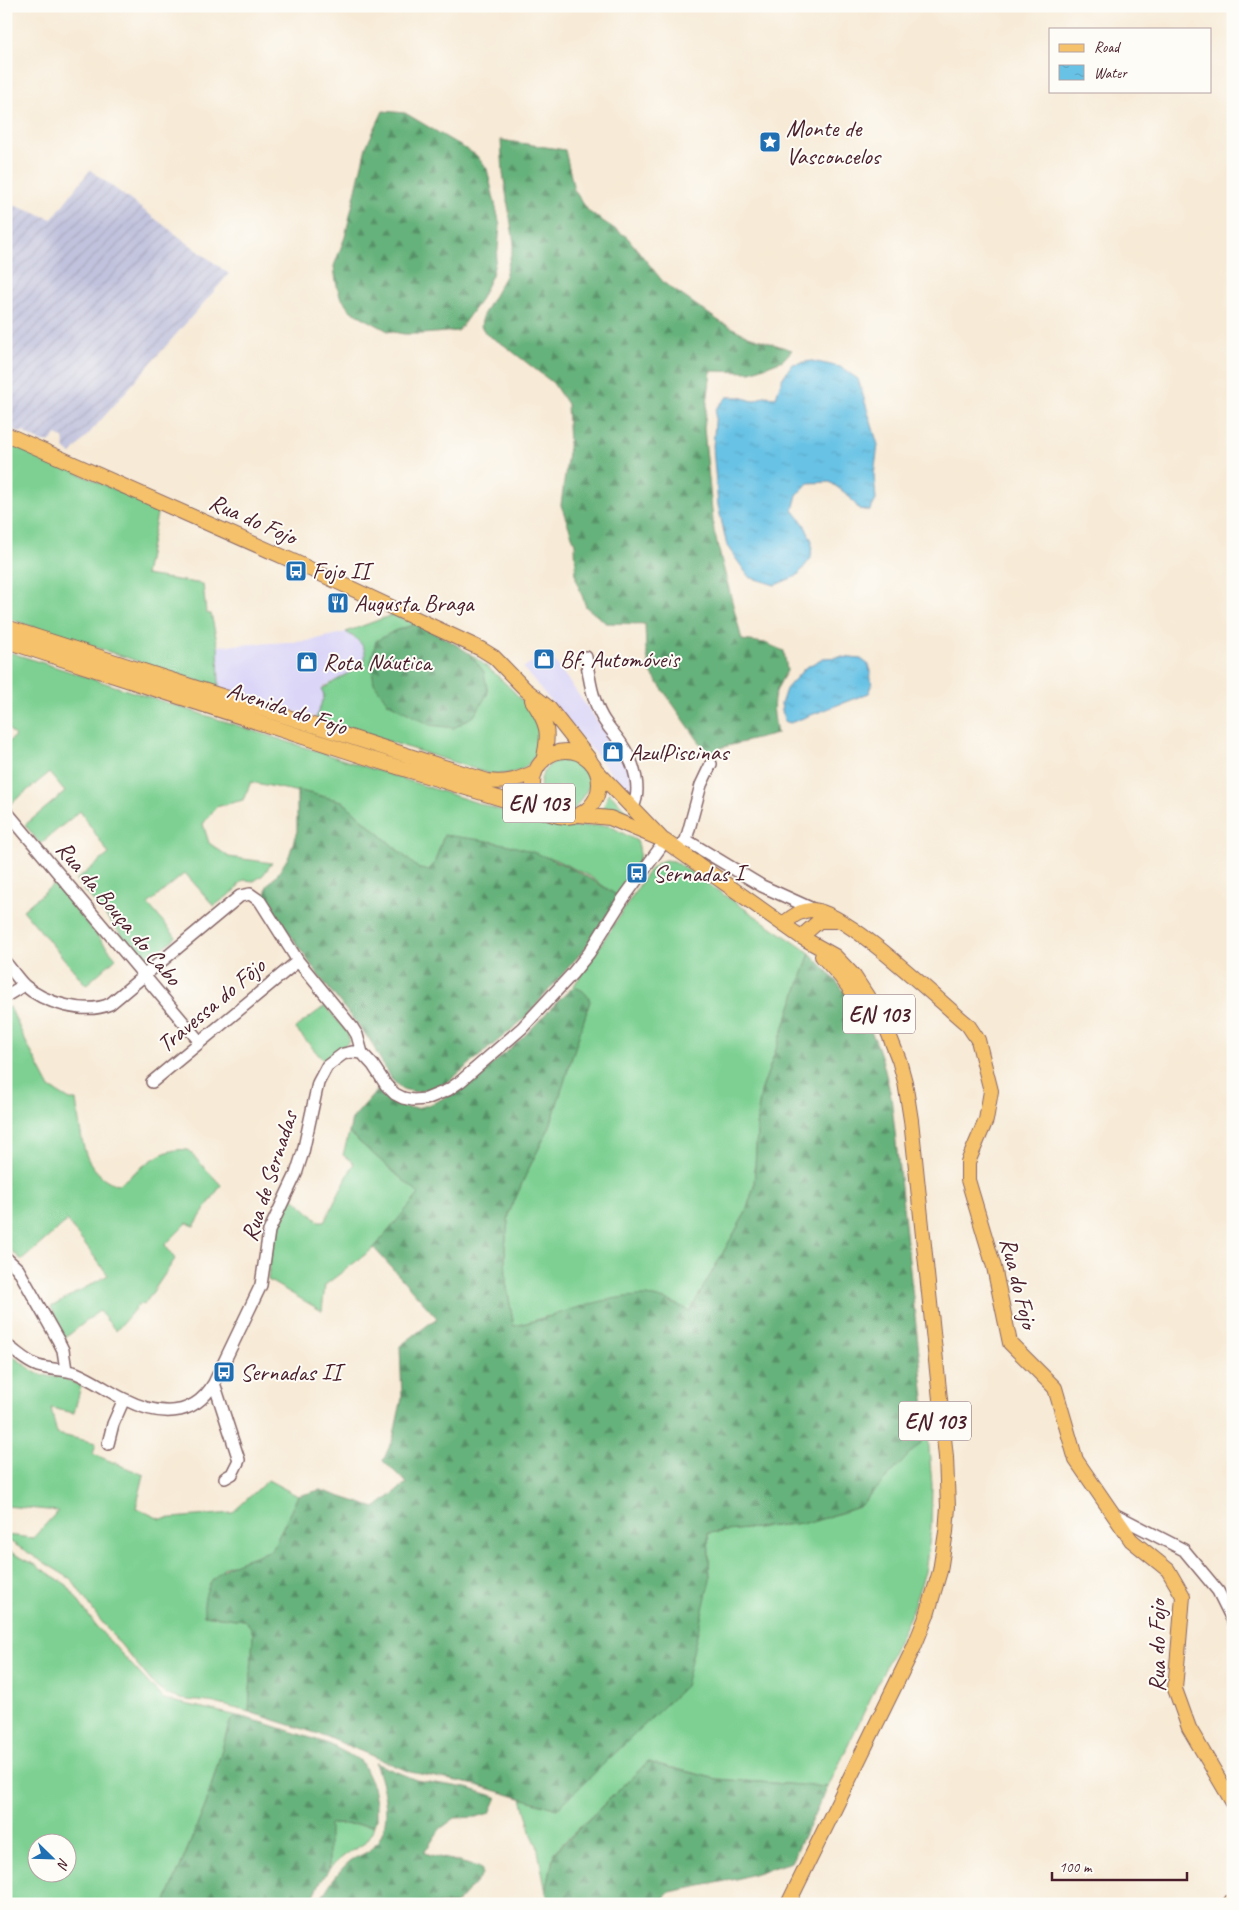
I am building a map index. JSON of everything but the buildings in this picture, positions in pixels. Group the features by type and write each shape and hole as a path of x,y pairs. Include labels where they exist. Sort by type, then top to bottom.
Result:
{"main road":[{"name":"Rua do Fojo","path":"6,434 438,628 494,657 525,689 549,708 593,766"},
{"name":"Avenida do Fojo","path":"6,627 488,781 497,783 511,782 539,766 551,754 561,751 581,754 593,766"},
{"name":"Avenida do Fojo","path":"6,642 365,757 554,815 571,817 579,815"},
{"name":"Rua do Fojo","path":"525,689 542,715 547,728 547,743 539,766"},
{"name":"EN 103","path":"539,766 533,782 534,792 538,802 545,810 554,815"},
{"name":"EN 103","path":"593,766 665,841"},
{"name":"EN 103","path":"579,815 591,805 599,792 599,781 593,766"},
{"name":"EN 103","path":"579,815 610,818 665,841 682,845 783,924 801,937 835,956 854,976 884,1022 899,1060 905,1082 911,1120 945,1448 948,1507 940,1571 927,1615 914,1647 788,1904"},
{"name":"Rua do Fojo","path":"815,910 840,921 861,934 968,1025 978,1040 991,1090 986,1120 968,1162 968,1180 994,1267 1010,1344 1055,1388 1076,1460 1131,1540 1168,1570 1183,1596 1175,1689 1189,1728 1233,1803"},
{"path":"783,924 800,911 815,910"},
{"path":"801,937 819,921 840,921"},
{"name":"EN 103","path":"780,1904 917,1621 932,1572 939,1534 941,1500 940,1460 903,1114 893,1066 881,1034 862,1004 840,976 801,937"},
{"path":"1229,1904 1233,1899"}],"street":[{"path":"586,657 593,694 601,716 625,748 633,768 637,791 633,807"},
{"path":"712,764 701,785 682,845 762,886 815,910"},
{"name":"Rua da Bouça do Cabo","path":"6,811 200,1042"},
{"path":"6,963 24,985 38,994 68,1005 96,1008 110,1004 240,896 250,894 260,901 298,961 352,1027 357,1036 362,1054 386,1085 395,1094 403,1098 413,1100 426,1099 437,1096 461,1081 522,1028 590,953 623,899 665,841"},
{"name":"Travessa do Fôjo","path":"152,1082 298,961"},
{"path":"6,996 24,985"},
{"name":"Rua de Sernadas","path":"6,1345 35,1365 66,1370 90,1380 124,1399 154,1410 168,1412 191,1407 200,1402 214,1383 261,1285 269,1230 296,1174 322,1074 333,1060 343,1054 352,1052 362,1054"},
{"path":"6,1258 18,1269 58,1340 63,1350 66,1370"},
{"path":"214,1383 239,1460 232,1474 225,1478"},
{"path":"108,1444 113,1424 124,1399"},
{"path":"1114,1514 1184,1550 1218,1591 1233,1621"}],"shaded area":[{"path":"90,170 229,274 71,454 65,450 63,438 56,435 49,442 42,442 25,434 26,432 23,431 22,433 6,426 6,215 13,205 52,219"},
{"path":"346,632 363,645 366,652 365,660 357,668 322,688 324,696 316,718 219,688 218,646 308,641"},
{"path":"548,652 626,761 630,770 631,797 523,668"}],"green space":[{"path":"383,111 405,113 476,155 487,169 500,225 498,250 492,275 479,302 458,331 404,334 388,331 351,311 340,296 334,266 345,237 366,147"},
{"path":"501,140 565,150 574,190 589,212 627,237 664,283 719,321 748,336 792,350 783,360 751,372 711,371 704,428 714,531 742,640 765,643 784,651 787,671 775,695 773,708 777,734 719,748 710,757 651,673 646,650 645,624 606,623 586,607 576,578 575,544 561,505 569,445 567,404 553,383 504,345 486,334 481,326 483,315 505,276 514,243 503,173"},
{"path":"6,441 158,509 145,575 203,584 206,613 211,614 218,646 219,688 6,618"},
{"path":"392,615 416,624 394,631 484,672 469,653 488,667 518,696 534,717 538,726 539,741 531,762 515,772 490,774 316,718 324,696 322,689 357,668 365,660 363,646 346,632"},
{"path":"416,624 444,637 469,653 484,672 488,693 475,715 454,728 430,725 387,702 374,683 371,662 376,641 394,631"},
{"path":"6,651 546,825 565,828 610,826 637,841 639,848 638,863 619,897 589,876 554,859 444,836 434,864 429,870 419,869 342,801 251,782 243,800 216,807 203,824 209,843 229,857 272,863 263,875 254,881 244,880 236,890 214,906 185,873 148,904 176,937 145,963 76,880 109,854 80,811 40,844 25,825 65,792 49,773 8,806 6,803 6,744 15,736 6,726"},
{"path":"568,758 584,766 590,772 593,781 573,811 560,811 550,806 544,798 540,789 541,779 546,769 555,762"},
{"path":"297,790 342,801 419,869 429,870 434,864 444,835 476,839 509,845 538,854 593,880 619,897 592,940 524,1019 448,1082 432,1089 416,1092 402,1089 390,1078 370,1040 321,979 265,896 267,886 289,856 297,831"},
{"path":"609,792 635,820 602,810"},
{"path":"665,860 674,861 810,953 761,1092 758,1112 754,1186 746,1212 690,1311 672,1302 545,1317 514,1327 506,1282 505,1248 509,1213 550,1126 590,1001 583,991 573,987 648,872 657,863"},
{"path":"54,884 116,958 86,985 23,910"},
{"path":"810,953 840,986 857,1009 872,1034 882,1059 891,1096 928,1435 859,1507 812,1522 708,1533 710,1580 685,1686 557,1809 477,1785 410,1772 325,1736 249,1712 253,1634 250,1626 244,1620 204,1615 208,1587 215,1577 234,1564 272,1550 298,1496 320,1490 375,1508 407,1483 383,1461 393,1439 402,1398 400,1346 437,1318 374,1248 419,1194 349,1133 352,1119 381,1086 397,1103 410,1108 438,1101 453,1093 484,1071 528,1033 559,999 573,987 581,990 590,1001 550,1126 509,1213 505,1248 506,1282 514,1326 596,1303 629,1297 646,1296 657,1298 674,1303 690,1311 746,1212 754,1186 758,1112 761,1092"},
{"path":"325,1006 347,1032 349,1040 345,1046 323,1060 295,1028"},
{"path":"10,1007 50,1088 70,1100 76,1100 84,1149 98,1173 110,1182 119,1184 160,1155 178,1150 188,1150 221,1185 194,1226 187,1223 165,1245 175,1259 144,1305 139,1304 116,1331 99,1311 65,1338 51,1307 108,1275 67,1221 22,1260 6,1246 6,1008"},
{"path":"349,1133 420,1194 374,1248 325,1285 322,1311 268,1280 271,1235 292,1196 318,1221 325,1221 354,1163 343,1155"},
{"path":"6,1351 36,1373 52,1377 59,1376 81,1386 74,1413 51,1408 57,1434 96,1443 93,1454 144,1475 136,1508 160,1519 232,1513 268,1480 298,1496 272,1550 223,1568 204,1615 244,1620 250,1626 253,1634 249,1712 215,1703 184,1700 163,1692 156,1687 97,1616 71,1579 6,1539 6,1535 33,1538 58,1511 6,1506"},
{"path":"928,1435 932,1485 931,1529 925,1572 910,1616 828,1787 717,1779 648,1762 554,1852 546,1893 537,1845 532,1835 522,1798 557,1809 710,1580 708,1533 812,1522 859,1507"},
{"path":"6,1550 36,1565 67,1585 96,1626 163,1699 238,1716 231,1720 229,1725 206,1804 165,1904 6,1904"},
{"path":"238,1716 329,1744 361,1761 373,1787 376,1803 376,1820 374,1825 329,1824 329,1869 310,1904 165,1904 206,1804 229,1725 231,1720"},
{"path":"648,1762 717,1779 828,1787 791,1862 737,1879 670,1892 657,1904 550,1904 546,1893 554,1853"},
{"path":"375,1763 416,1780 467,1788 497,1797 490,1813 476,1817 455,1818 440,1829 424,1853 478,1867 482,1870 482,1875 479,1879 456,1904 318,1904 340,1871 350,1861 371,1849 380,1838 384,1828 386,1806 382,1784"},
{"path":"328,1824 374,1825 370,1837 364,1843 345,1855 329,1869"}],"water":[{"path":"812,361 840,367 858,379 878,445 874,475 876,500 870,511 859,509 848,495 830,482 808,483 797,495 793,510 804,524 812,541 811,558 797,576 775,585 749,577 727,546 718,505 713,448 716,409 727,397 740,397 753,401 764,396 776,397 782,379 792,364"},
{"path":"823,658 861,659 869,665 872,686 869,693 790,723 784,721 781,704 786,689 805,668"}],"place":[{"name":"Monte de Vasconcelos","path":"770,142"},
{"name":"Fojo II","path":"296,571"},
{"name":"Augusta Braga","path":"338,603"},
{"name":"Bf. Automóveis","path":"544,659"},
{"name":"Rota Náutica","path":"307,662"},
{"name":"AzulPiscinas","path":"613,752"},
{"name":"Sernadas I","path":"637,873"},
{"name":"Sernadas II","path":"224,1372"}]}
